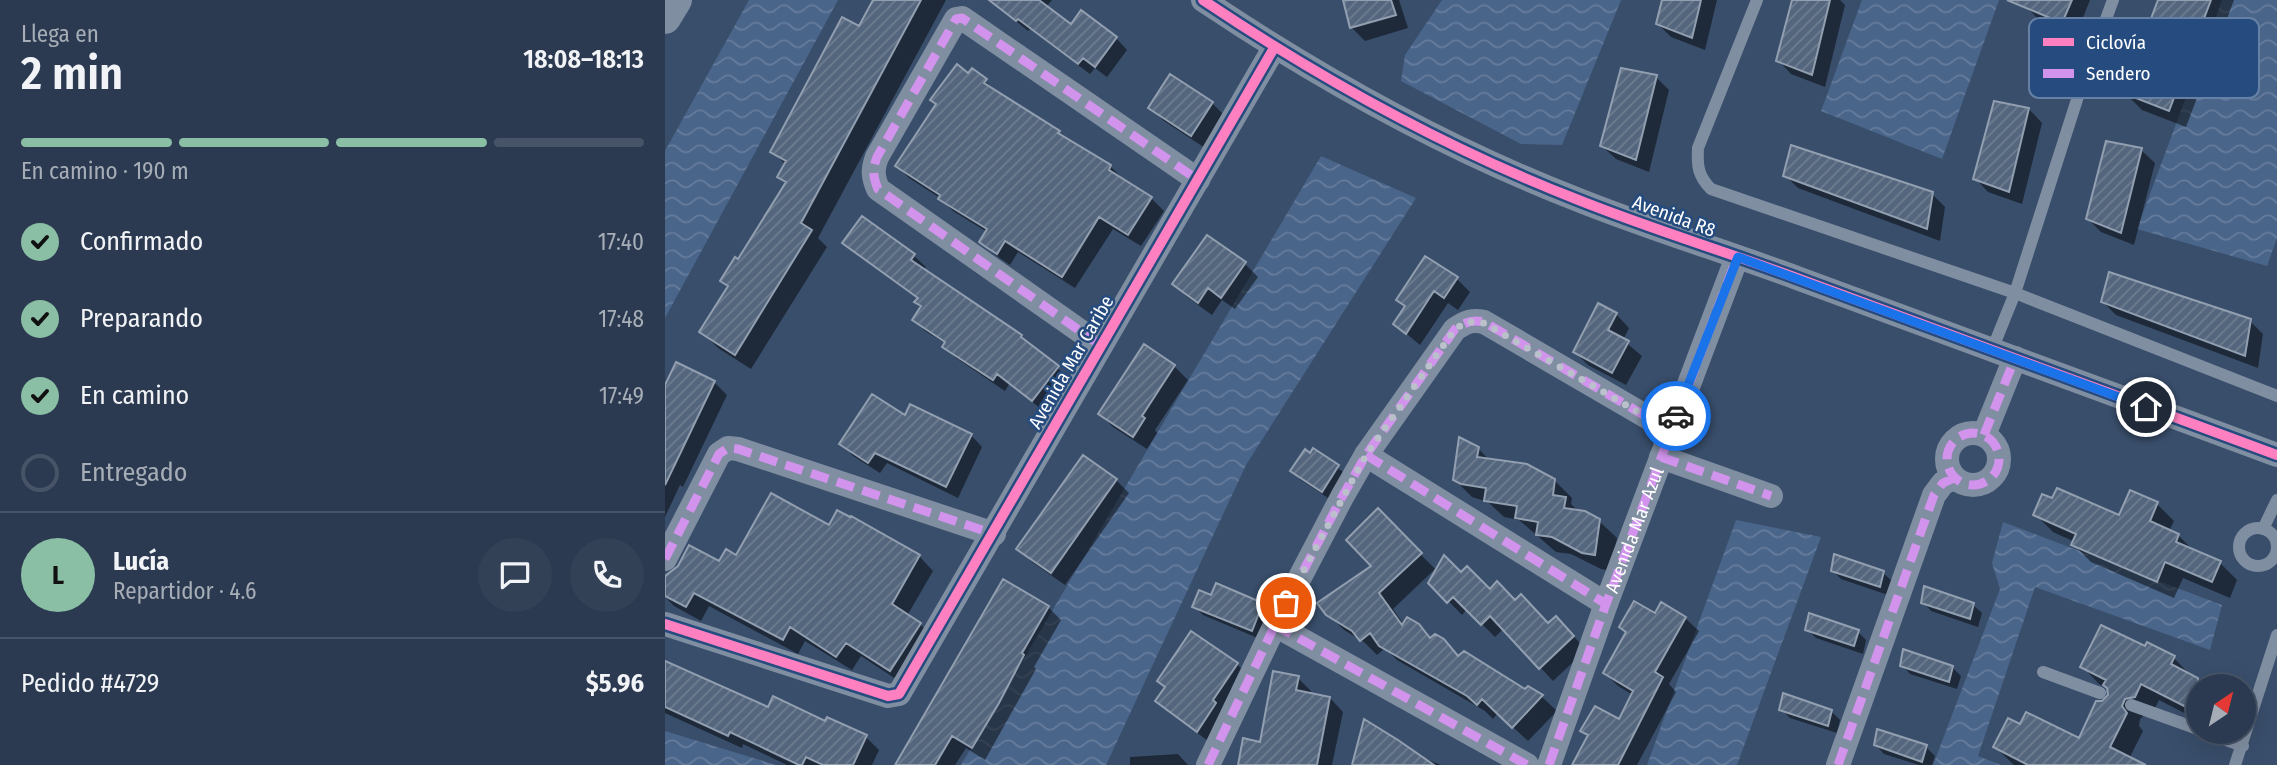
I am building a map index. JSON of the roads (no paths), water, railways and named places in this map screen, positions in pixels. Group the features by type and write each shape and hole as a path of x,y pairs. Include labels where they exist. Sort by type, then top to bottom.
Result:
{"street":[{"path":"665,18 675,0"},
{"name":"Avenida R8","path":"1203,0 1274,48 1397,118 1508,171 1577,200 2277,455"},
{"path":"1100,345 878,189 873,177 877,157 955,19 963,18 1198,180"},
{"name":"Avenida Mar Caribe","path":"665,624 888,696 899,694 1274,48"},
{"name":"Avenida Mar Azul","path":"1549,765 1606,604 1738,257"},
{"path":"1208,765 1275,625 1366,455 1455,329 1475,320 1484,323 1671,431"},
{"path":"1984,435 2015,358"},
{"path":"1972,432 1984,435 1995,443 2000,456 1999,469 1991,480 1979,486 1966,485 1954,478 1948,467 1947,455 1951,444 1960,436 1972,432"},
{"path":"665,559 719,454 728,448 738,449 994,534"},
{"path":"1366,455 1606,604"},
{"path":"1661,457 1771,496"},
{"path":"1837,765 1934,495 1944,483 1954,478"},
{"path":"1275,625 1527,765"}],"lane":[{"path":"1757,0 1698,148 1697,165 1702,180 1711,189 2015,293 2277,396"},
{"path":"2106,18 2113,0"},
{"path":"1992,350 2015,293 2078,98"},
{"path":"2263,529 2277,500"},
{"path":"2252,528 2271,533 2275,540 2277,548 2273,567 2248,564 2241,555 2238,544 2243,535 2252,528"},
{"path":"2235,765 2277,635"},
{"path":"2043,672 2100,692"},
{"path":"2131,705 2186,725"},
{"path":"2237,744 2243,746"}],"water":[{"path":"749,0 838,0 665,318 665,151"},
{"path":"1442,0 1621,0 1562,145 1521,144 1401,81 1405,55"},
{"path":"1862,0 1999,0 1942,159 1821,111"},
{"path":"2222,0 2277,0 2277,238 2267,266 2137,229 2186,98 2259,98 2259,18 2215,18"},
{"path":"1321,156 1416,198 1246,465 1106,765 961,765"},
{"path":"1736,520 1821,537 1737,765 1647,765"},
{"path":"2003,522 2222,605 2210,650 2035,587 1978,756 2001,765 1933,765 2000,589 1992,563"},
{"path":"665,731 776,765 665,765"}]}
